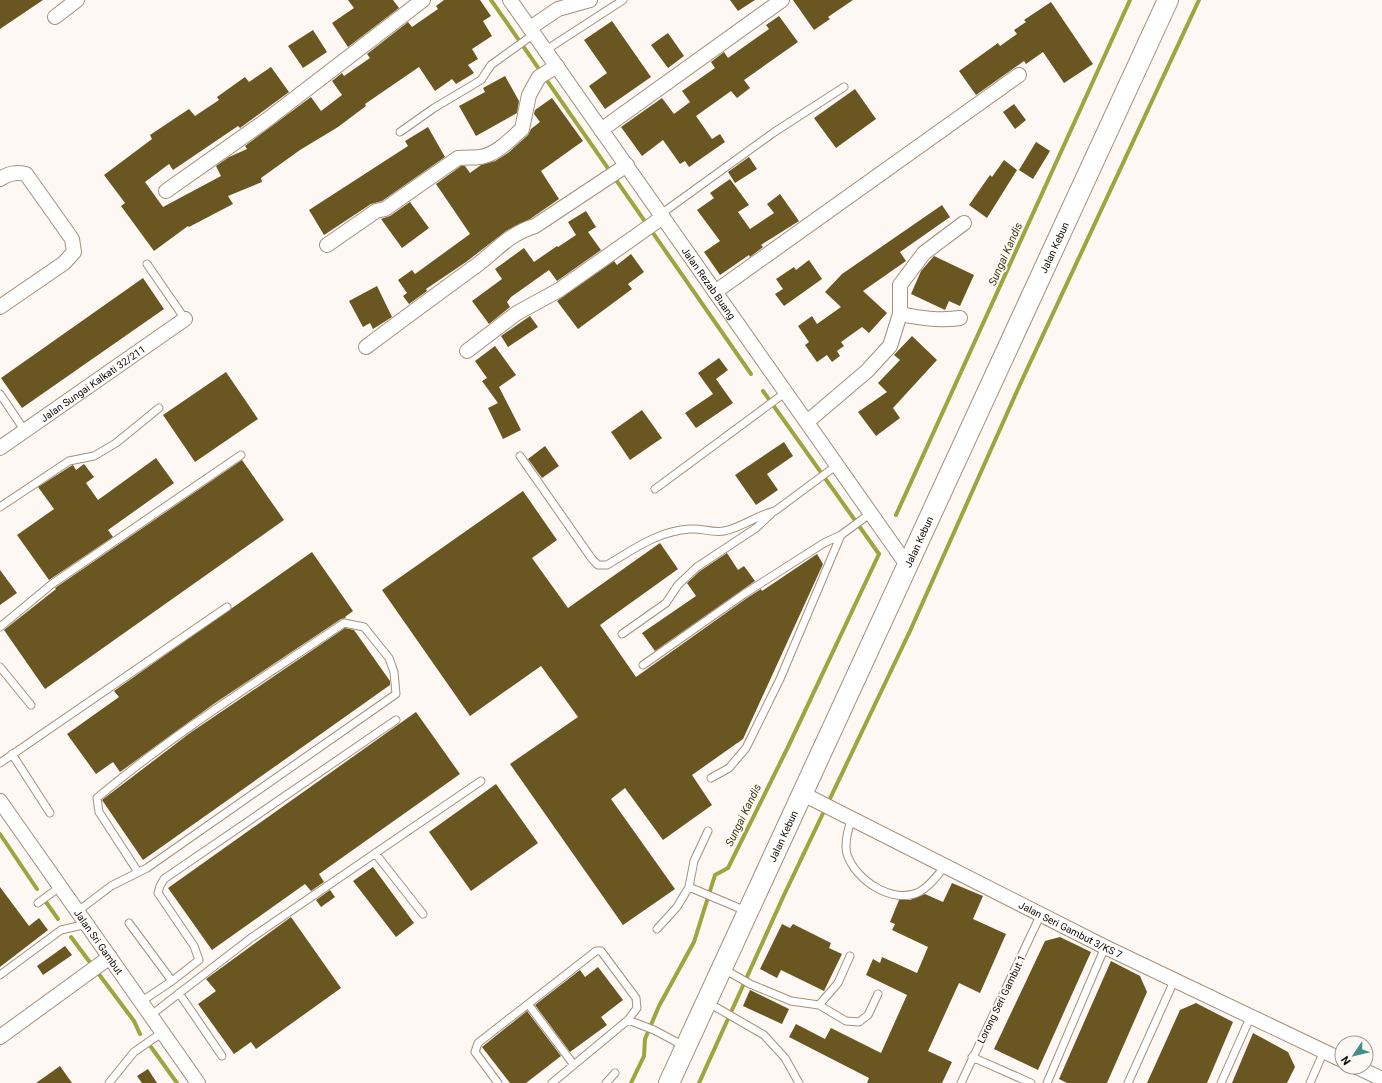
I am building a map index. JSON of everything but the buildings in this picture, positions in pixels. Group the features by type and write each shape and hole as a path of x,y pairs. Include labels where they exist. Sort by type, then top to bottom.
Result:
{"main road":[{"name":"Jalan Kebun","path":"669,1083 1168,0"}],"street":[{"path":"55,16 77,0"},
{"path":"166,191 264,122 423,0"},
{"name":"Jalan Rezab Buang","path":"510,0 531,34 546,50 549,70 601,130 623,168 715,292 781,396 807,422 832,469 866,517 907,565"},
{"path":"531,34 558,9 590,0"},
{"path":"601,130 782,0"},
{"path":"327,245 376,211 385,209 458,158 468,156 481,157 496,151 522,129 529,95 549,70"},
{"path":"715,292 1019,75"},
{"path":"366,347 478,264 497,249 505,240 520,231 535,226 623,168"},
{"path":"0,179 7,174 26,174 72,239 74,252 64,263 0,306"},
{"path":"467,351 517,313 559,290 645,230 660,217"},
{"path":"807,422 867,371 890,346 900,314 900,285 924,253 964,223"},
{"path":"900,314 928,319 947,320 960,318"},
{"name":"Jalan Sungai Kalkati 32/211","path":"0,448 185,320"},
{"name":"Jalan Seri Gambut 3/KS 7","path":"803,794 1105,947 1250,1018 1334,1056"},
{"name":"Jalan Sri Gambut","path":"0,801 142,1001 198,1083"},
{"path":"0,1038 110,956"}],"lane":[{"path":"546,50 579,27 623,0"},
{"path":"400,132 434,108 481,80 491,65 531,34"},
{"path":"660,217 773,133 844,87"},
{"path":"148,264 185,320"},
{"path":"0,394 25,431"},
{"path":"655,489 781,396"},
{"path":"0,507 69,461 94,456 116,443 159,408"},
{"path":"0,627 52,584 241,455"},
{"path":"520,456 592,559 598,565 607,565 659,535 695,529 717,532 724,531 762,514 775,511"},
{"path":"622,634 666,603 678,585 697,567 756,528 775,511 832,469"},
{"path":"643,665 744,594 824,543 852,528 866,517"},
{"path":"711,778 729,768 746,748 780,679 840,535"},
{"path":"0,763 227,607"},
{"path":"78,911 111,886 147,868 396,694 394,672 389,658 364,627 344,623 216,710 121,778 97,798 98,812 138,872"},
{"path":"0,667 31,705"},
{"path":"142,1001 172,982 199,960 194,946 158,893 164,879 396,720"},
{"path":"12,754 50,812"},
{"path":"151,1015 251,938 481,781"},
{"path":"852,818 847,831 847,854 859,874 878,890 904,896 919,892 936,877 944,866"},
{"path":"657,929 677,907 689,888 694,861 708,831"},
{"path":"375,853 423,914"},
{"path":"38,903 61,886"},
{"path":"689,888 748,912"},
{"name":"Lorong Seri Gambut 1","path":"961,1083 1041,914"},
{"path":"0,975 61,930 87,924"},
{"path":"130,924 172,982"},
{"path":"1047,1083 1105,947"},
{"path":"498,1083 475,1052 478,1043 596,951 601,951 636,998 637,1008 628,1020 552,1083"},
{"path":"820,1006 838,983 850,956"},
{"path":"722,968 750,984 791,1001 820,1006 846,1020 859,1022 868,1015 878,994"},
{"path":"1128,1083 1174,981"},
{"path":"179,993 222,1056"},
{"path":"707,1002 734,1016 764,1035 785,1058 799,1083"},
{"path":"528,1004 574,1065"},
{"path":"1221,1083 1250,1018"},
{"path":"628,1020 654,1030 685,1047"},
{"path":"108,1083 134,1052 163,1032"},
{"path":"1310,1083 1324,1052"},
{"path":"972,1057 1031,1083"},
{"path":"606,1083 615,1073"}],"waterway":[{"path":"491,0 751,374"},
{"name":"Sungai Kandis","path":"896,515 1130,0"},
{"path":"699,1083 784,895 910,631 1022,380 1199,0"},
{"name":"Sungai Kandis","path":"631,1083 644,1056 645,1039 659,1006 694,942 715,875 728,868 788,747 879,554 763,391"},
{"path":"0,834 37,889"},
{"path":"46,902 58,919"},
{"path":"71,937 134,1021 140,1034"},
{"path":"151,1047 177,1083"}]}
